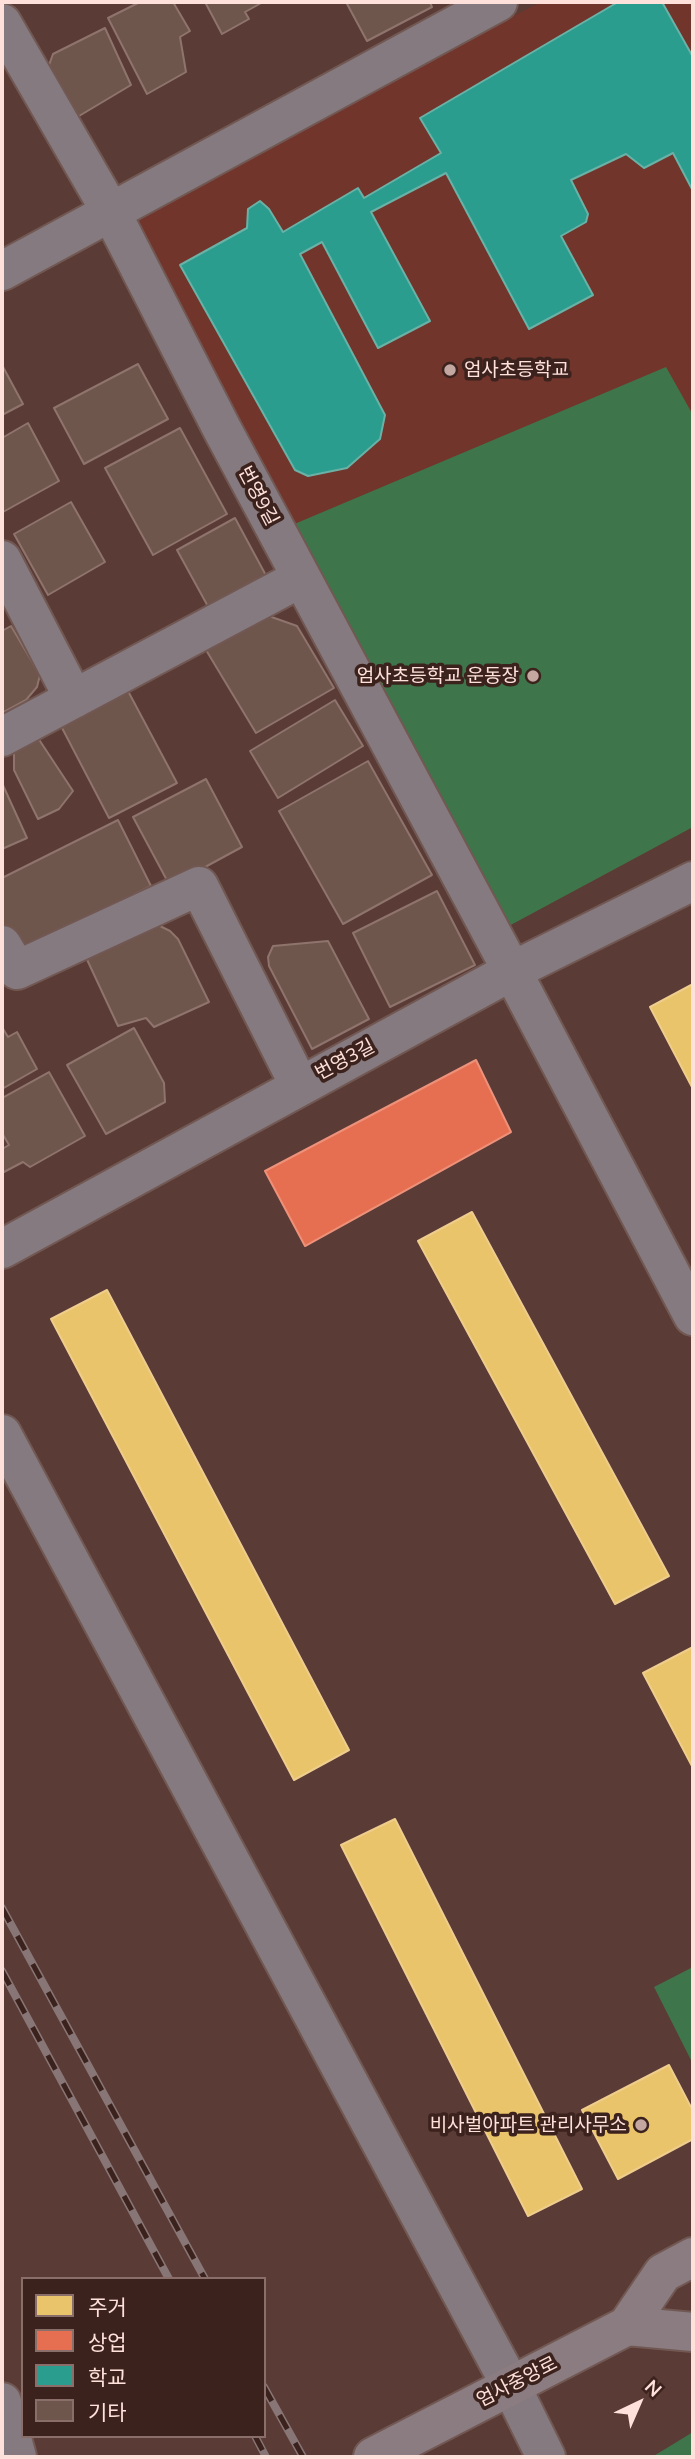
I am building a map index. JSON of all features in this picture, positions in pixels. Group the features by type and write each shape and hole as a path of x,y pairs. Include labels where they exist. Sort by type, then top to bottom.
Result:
{"main road":[{"name":"엄사중앙로","path":"373,2457 627,2326 663,2273 693,2257"},
{"path":"627,2326 693,2332"}],"street":[{"path":"2,13 23,2"},
{"path":"2,271 498,2"},
{"name":"번영9길","path":"2,23 111,212 301,578 693,1316"},
{"path":"2,560 74,699"},
{"path":"2,737 301,578"},
{"name":"번영3길","path":"2,1249 512,971 693,881"},
{"path":"2,945 17,970 199,886 299,1085"},
{"path":"2,1434 510,2384 546,2457"},
{"path":"2,2402 17,2457"}],"shaded area":[{"name":"엄사초등학교","path":"541,2 693,2 693,827 507,927 123,215"}],"green space":[{"name":"엄사초등학교 운동장","path":"666,367 693,415 693,827 507,927 292,525"},
{"path":"693,1967 693,2064 654,1987"},
{"path":"693,2432 693,2457 652,2457"}],"building: 주거":[{"path":"693,984 693,1089 650,1007"},
{"path":"472,1212 669,1576 615,1604 418,1241"},
{"path":"107,1290 349,1750 294,1780 51,1319"},
{"path":"693,1647 693,1768 643,1673"},
{"path":"395,1819 582,2189 528,2216 341,1845"},
{"name":"비사벌아파트 관리사무소","path":"669,2065 693,2111 693,2139 618,2179 582,2110"}],"building: 상업":[{"path":"476,1060 511,1132 305,1246 265,1171"}],"building: 학교":[{"path":"618,2 662,2 693,57 693,191 673,153 644,168 626,154 571,180 588,214 586,222 561,236 593,295 529,329 446,173 371,212 430,321 378,348 322,242 300,254 385,415 380,439 347,468 308,476 295,470 180,265 247,228 248,209 260,201 269,209 283,232 358,188 364,198 441,153 420,118"}],"building: 기타":[{"path":"140,2 173,2 190,31 180,37 186,72 147,94 108,18"},
{"path":"205,2 263,2 245,12 249,19 222,34"},
{"path":"346,2 430,2 432,7 367,41"},
{"path":"105,28 131,85 69,122 45,76 53,54"},
{"path":"138,364 168,419 84,464 54,408"},
{"path":"2,365 23,404 2,415"},
{"path":"28,423 59,481 3,512 2,438"},
{"path":"180,428 227,514 153,555 105,468"},
{"path":"71,502 105,562 48,595 14,534"},
{"path":"235,518 269,581 211,612 177,550"},
{"path":"266,615 297,626 334,688 256,733 206,650"},
{"path":"11,626 40,675 37,687 26,700 2,713 2,631"},
{"path":"128,691 177,783 109,818 61,726"},
{"path":"335,700 363,746 278,798 250,751"},
{"path":"38,738 73,791 59,809 38,819 14,770 14,753"},
{"path":"368,761 432,875 343,924 279,811"},
{"path":"206,779 242,847 170,886 133,817"},
{"path":"2,783 27,838 2,849"},
{"path":"118,820 151,886 15,955 2,929 2,878"},
{"path":"437,891 475,965 390,1007 353,933"},
{"path":"158,925 178,939 209,1002 154,1027 146,1018 118,1026 83,951"},
{"path":"328,941 369,1019 312,1049 269,966 268,957 273,946"},
{"path":"2,1027 8,1037 17,1032 37,1069 2,1089"},
{"path":"134,1028 164,1083 165,1102 106,1134 67,1065"},
{"path":"49,1072 85,1136 30,1167 23,1162 2,1173 2,1149 9,1145 2,1133 2,1098"}],"railway":[{"path":"2,1908 204,2277"},
{"path":"2,1971 168,2277"},
{"path":"266,2391 303,2457"},
{"path":"256,2438 266,2457"}],"place":[{"name":"엄사초등학교","path":"450,370"},
{"name":"엄사초등학교 운동장","path":"533,676"},
{"name":"비사벌아파트 관리사무소","path":"641,2125"}]}
